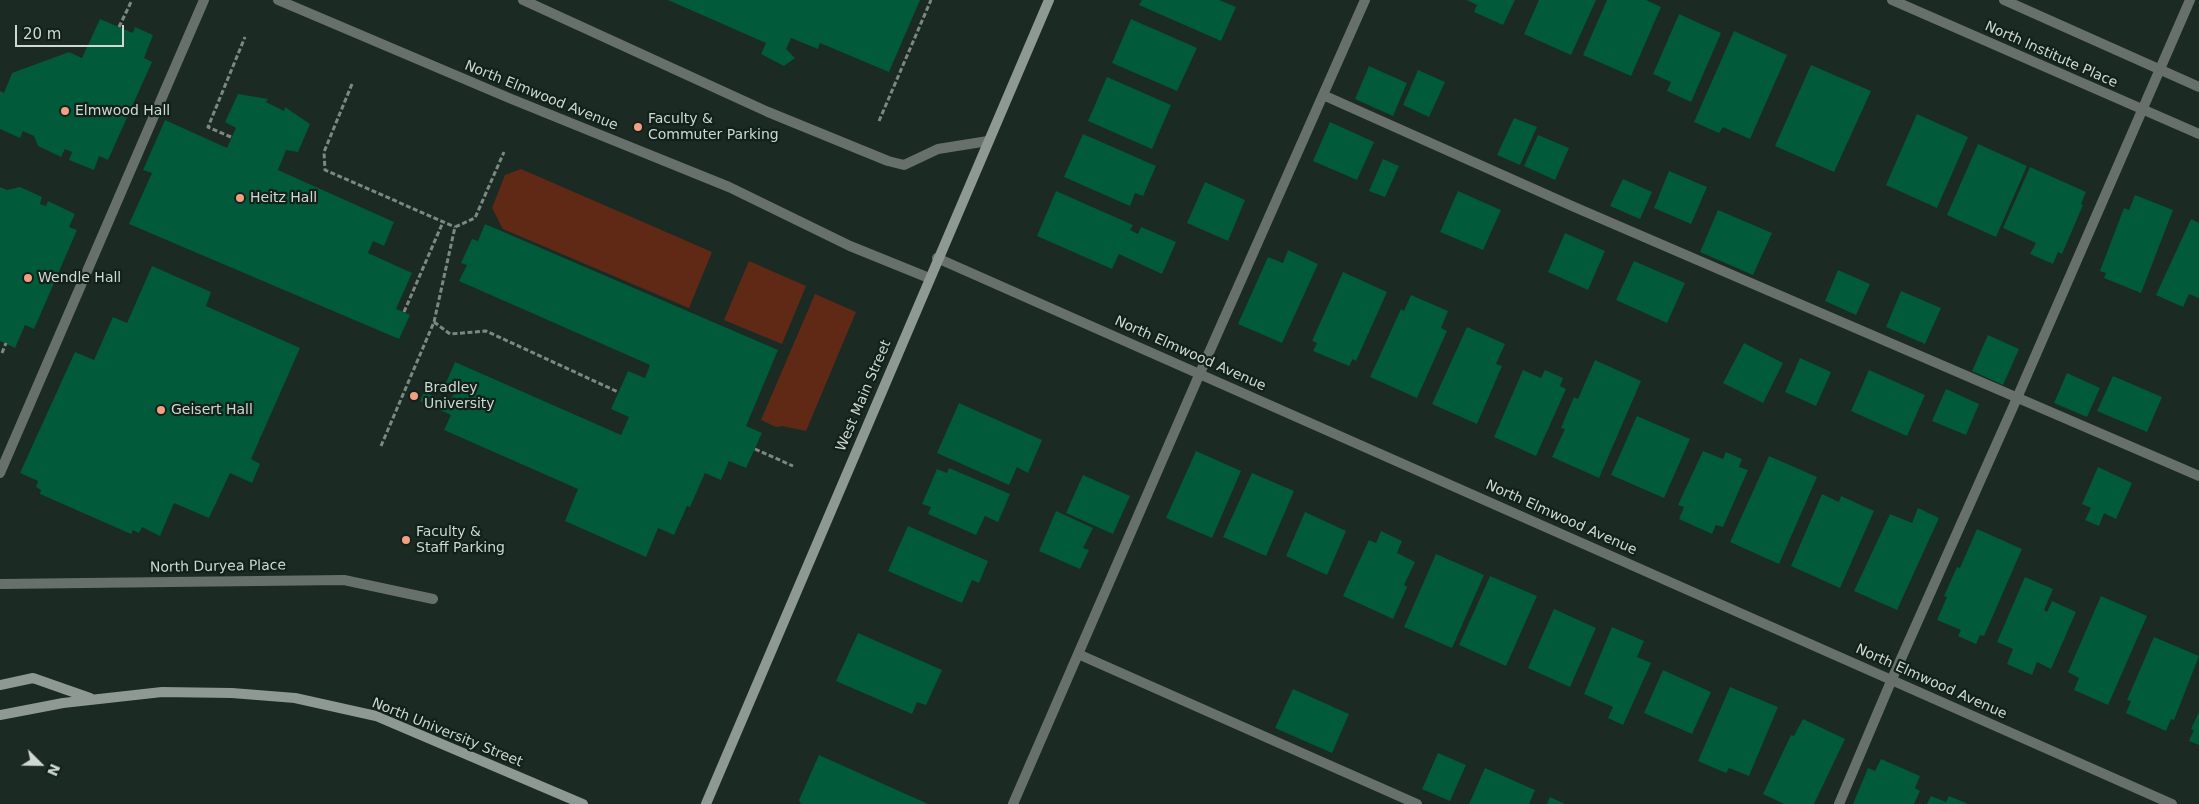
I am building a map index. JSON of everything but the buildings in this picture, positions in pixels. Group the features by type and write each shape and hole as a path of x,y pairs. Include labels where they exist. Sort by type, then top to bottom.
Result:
{"main road":[{"name":"West Main Street","path":"706,804 1048,0"},
{"path":"0,685 33,678 94,699"},
{"name":"North University Street","path":"0,715 94,699 162,692 232,693 295,698 376,716 583,804"}],"street":[{"path":"0,473 204,0"},
{"name":"North Elmwood Avenue","path":"278,0 509,98 729,187 850,246 929,278"},
{"path":"523,0 768,112 888,161 904,165 938,149 988,141"},
{"path":"1012,804 1365,0"},
{"name":"North Institute Place","path":"1892,0 2199,134"},
{"path":"2004,0 2199,87"},
{"path":"1839,804 2190,0"},
{"path":"1323,95 1581,210 2199,476"},
{"name":"North Elmwood Avenue","path":"937,258 2172,804"},
{"name":"North Duryea Place","path":"0,584 344,580 433,599"},
{"path":"1078,654 1417,804"}],"path":[{"path":"119,27 132,0"},
{"path":"879,121 931,0"},
{"path":"231,137 208,127 245,37"},
{"path":"352,84 324,152 325,170 455,227 475,218 504,152"},
{"path":"404,312 443,222"},
{"path":"381,446 434,322 455,227"},
{"path":"434,322 450,334 486,332 618,392"},
{"path":"2,353 6,343"},
{"path":"755,449 794,466"}],"shaded area":[{"path":"521,169 712,252 689,308 503,229 492,208 505,175"},
{"path":"749,261 806,286 782,344 724,320"},
{"path":"815,294 856,312 806,431 782,426 776,427 761,420"}],"place":[{"name":"Elmwood Hall","path":"65,111"},
{"name":"Faculty & Commuter Parking","path":"638,127"},
{"name":"Heitz Hall","path":"240,198"},
{"name":"Wendle Hall","path":"28,278"},
{"name":"Bradley University","path":"414,396"},
{"name":"Geisert Hall","path":"161,410"},
{"name":"Faculty & Staff Parking","path":"406,540"}]}
